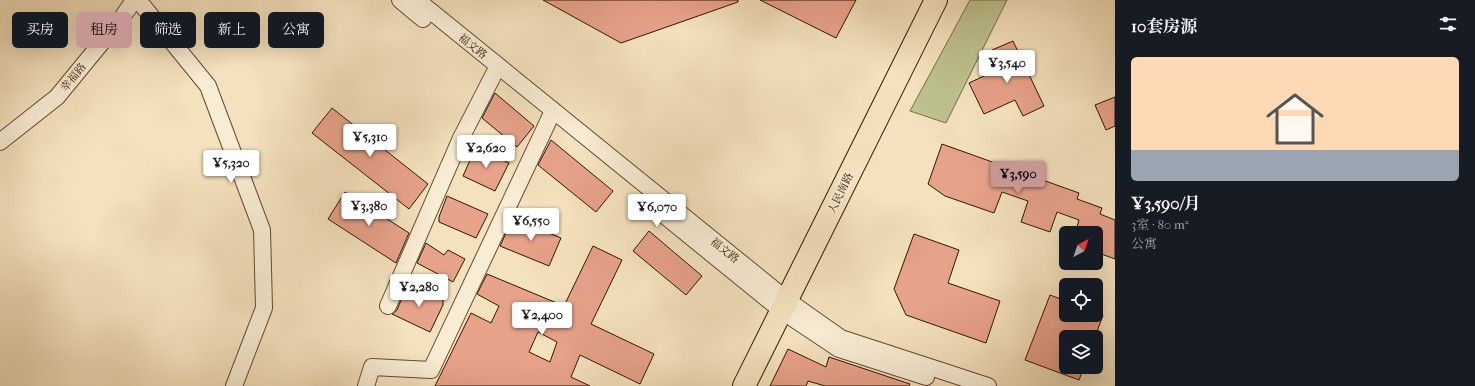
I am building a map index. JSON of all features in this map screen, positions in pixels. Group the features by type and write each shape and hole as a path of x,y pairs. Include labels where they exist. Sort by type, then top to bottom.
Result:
{"main road":[{"name":"人民南路","path":"744,386 936,0"}],"street":[{"name":"幸福路","path":"0,142 56,97 121,19 134,0"},
{"path":"138,0 208,86 262,230 264,308 234,386"},
{"name":"福文路","path":"400,0 495,71 839,349 954,386"},
{"name":"福文路","path":"417,0 495,71"},
{"path":"388,306 461,138 495,71"},
{"path":"366,386 372,367 431,370 551,116"},
{"name":"福文路","path":"784,305 841,338 988,386"}],"green space":[{"path":"970,0 1007,0 946,123 910,111"}],"building":[{"path":"543,0 738,0 738,2 621,43"},
{"path":"760,0 856,0 836,38"},
{"path":"1013,41 1044,106 1023,116 1015,100 984,114 969,83 1001,68 992,50"},
{"path":"495,93 534,126 517,147 482,118"},
{"path":"1115,97 1115,126 1106,130 1095,105"},
{"path":"332,108 428,184 409,209 312,133"},
{"path":"551,140 613,191 596,212 538,165"},
{"path":"942,144 1079,193 1077,199 1102,208 1100,214 1115,220 1115,259 1103,255 1103,226 1077,226 1079,220 1057,212 1050,232 1021,222 1028,201 1002,192 994,213 945,196 928,184"},
{"path":"476,147 509,163 495,191 463,176"},
{"path":"345,192 409,233 396,263 328,219"},
{"path":"447,196 488,214 476,238 439,222 439,217"},
{"path":"513,218 561,238 549,266 500,246"},
{"path":"649,231 702,276 686,295 633,251"},
{"path":"914,234 959,250 948,283 1000,301 986,343 906,315 894,289"},
{"path":"426,243 444,255 448,250 465,259 453,282 417,263"},
{"path":"593,246 622,260 591,324 654,354 640,384 580,355 571,377 590,386 435,386 471,313 491,323 499,306 477,294 487,274 564,306","holes":["538,332 557,342 550,362 529,352"]},
{"path":"408,283 443,300 443,305 430,332 392,314 397,310"},
{"path":"1050,295 1059,298 1059,322 1100,322 1098,330 1059,330 1059,373 1025,360"},
{"path":"788,349 826,367 829,357 910,384 909,386 825,386 808,381 806,386 770,386"},
{"path":"1063,374 1081,374 1079,380"}]}
